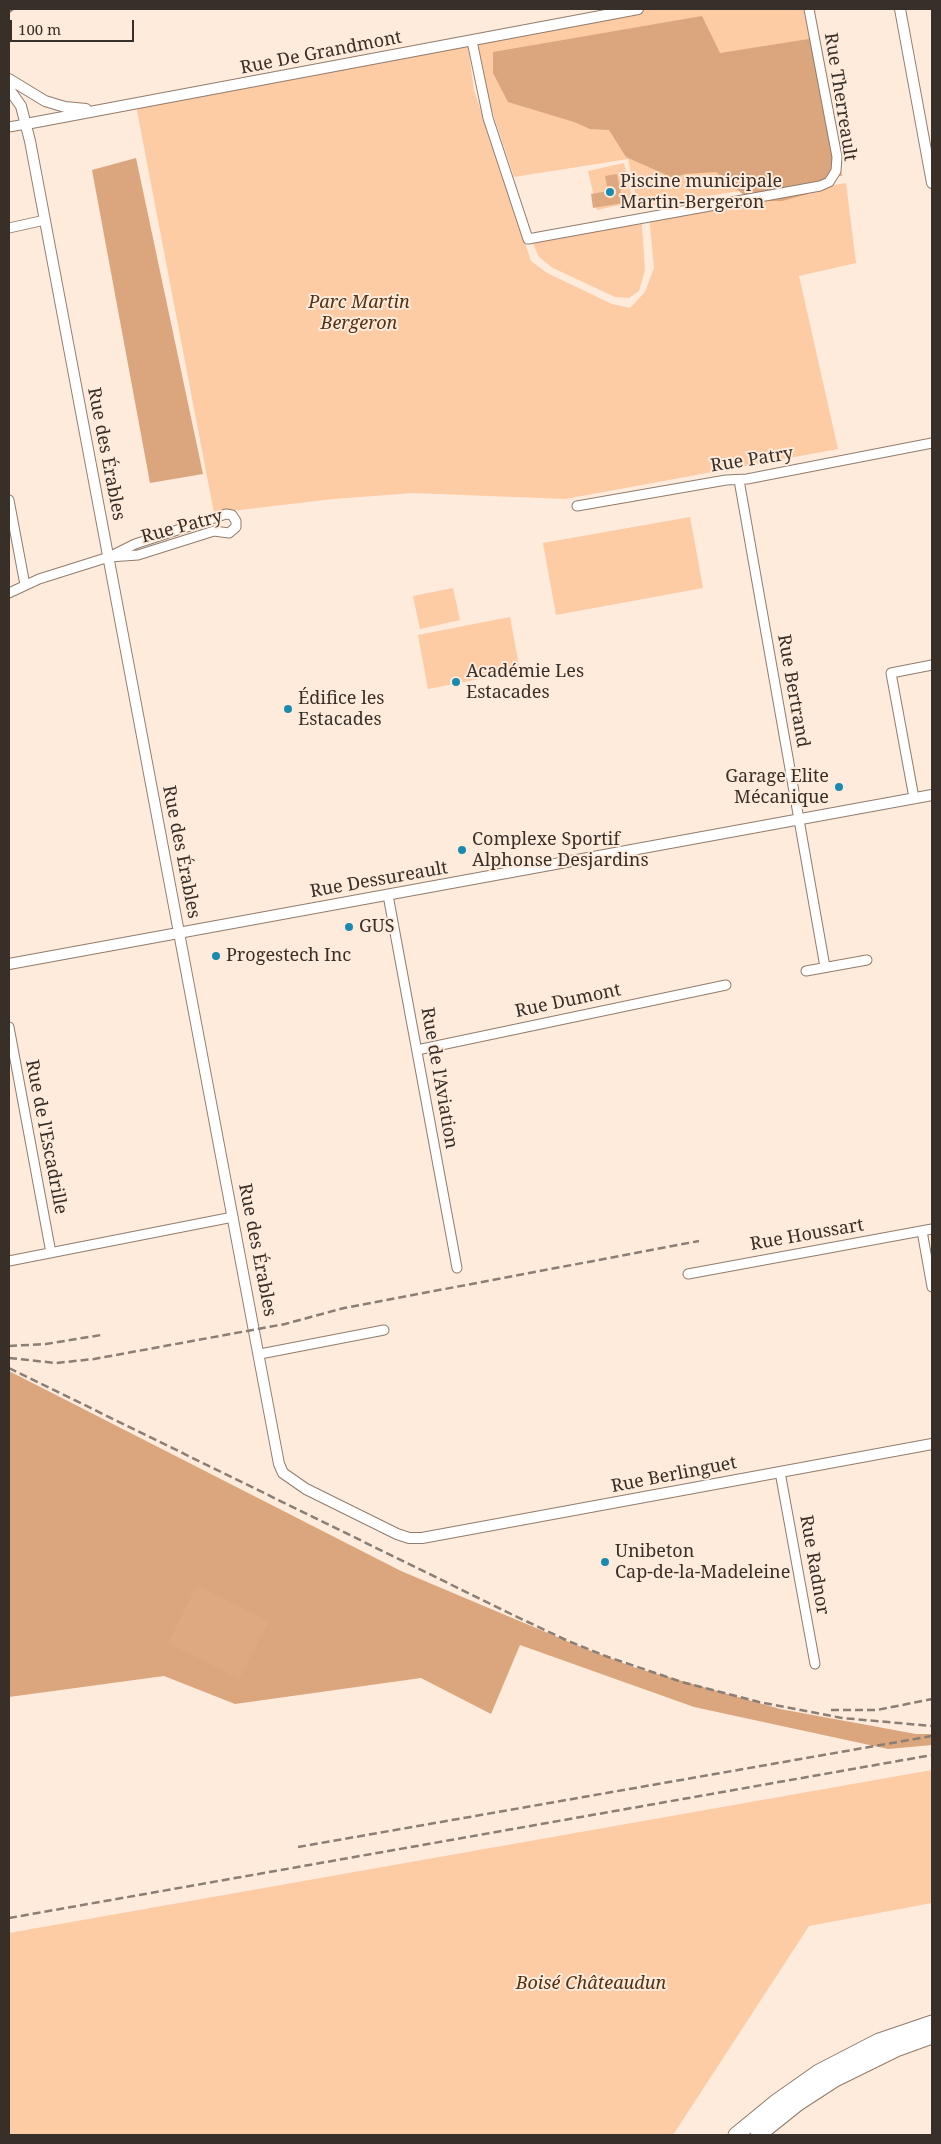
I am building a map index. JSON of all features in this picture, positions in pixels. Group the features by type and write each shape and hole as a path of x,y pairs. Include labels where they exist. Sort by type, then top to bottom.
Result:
{"highway":[{"path":"736,2135 775,2103 820,2072 879,2041 932,2023"},
{"path":"758,2135 798,2103 835,2079 896,2049 932,2036"}],"street":[{"name":"Rue De Grandmont","path":"9,127 638,9"},
{"name":"Rue Therreault","path":"472,41 488,118 528,239 654,218 820,186 829,182 834,175 838,162 809,9"},
{"path":"900,9 932,183"},
{"path":"9,79 45,101 72,108 100,110"},
{"name":"Rue des Érables","path":"9,89 21,106 26,124 45,220 260,1354 279,1464 283,1473 294,1483 397,1534 409,1538 422,1538"},
{"path":"9,228 45,220"},
{"name":"Rue Patry","path":"578,506 739,480 932,443"},
{"name":"Rue Bertrand","path":"739,480 825,967"},
{"path":"9,500 25,585"},
{"name":"Rue Patry","path":"9,593 25,585 109,557 135,544 226,514 232,515 236,521 236,527 230,533 214,531 138,555 109,557"},
{"path":"914,798 892,673 932,665"},
{"name":"Rue Dessureault","path":"9,964 932,795"},
{"name":"Rue de l'Aviation","path":"388,895 457,1268"},
{"path":"806,971 867,960"},
{"name":"Rue Dumont","path":"417,1050 726,985"},
{"name":"Rue de l'Escadrille","path":"9,1027 52,1253"},
{"path":"9,1262 233,1217"},
{"name":"Rue Houssart","path":"688,1274 932,1229"},
{"path":"922,1231 932,1287"},
{"path":"260,1354 384,1330"},
{"name":"Rue Berlinguet","path":"422,1538 932,1444"},
{"name":"Rue Radnor","path":"780,1472 815,1664"}],"green space":[{"path":"643,9 804,9 828,137 790,183 638,207 628,159 514,177 484,87 477,38"},
{"name":"Parc Martin Bergeron","path":"467,39 474,90 531,261 547,273 612,304 630,308 645,292 654,268 649,215 846,183 856,263 799,276 838,449 565,499 413,493 333,499 214,513 135,100"},
{"path":"624,163 633,202 597,210 588,171"},
{"path":"641,213 645,270 639,291 629,298 615,297 553,268 539,257 530,237"},
{"path":"690,517 703,588 556,615 543,543"},
{"path":"453,588 460,620 420,629 413,596"},
{"path":"510,617 520,671 428,689 418,635"},
{"name":"Boisé Châteaudun","path":"932,1770 932,1903 809,1926 673,2135 9,2135 9,1933"}],"shaded area":[{"path":"702,16 720,53 815,38 842,176 832,174 808,194 782,201 751,201 716,172 685,174 673,178 626,157 609,130 590,129 574,122 508,102 493,73 493,52"},
{"path":"136,158 203,474 150,483 92,170"},
{"name":"Piscine municipale Martin-Bergeron","path":"617,174 623,203 593,208 591,194 608,191 605,176"},
{"path":"9,1371 401,1571 581,1647 633,1667 780,1709 916,1734 932,1734 932,1745 888,1749 694,1707 520,1645 491,1714 421,1678 235,1704 164,1676 9,1697"},
{"path":"197,1585 269,1621 239,1679 168,1643"}],"railway":[{"path":"9,12 13,9"},
{"path":"9,1358 56,1363 94,1359 285,1324 344,1308 699,1241"},
{"path":"9,1346 46,1344 101,1335"},
{"path":"9,1368 511,1614 608,1657 682,1682 759,1702 842,1718 932,1726"},
{"path":"831,1710 877,1710 932,1699"},
{"path":"298,1847 932,1736"},
{"path":"9,1918 932,1755"}],"place":[{"name":"Piscine municipale Martin-Bergeron","path":"610,192"},
{"name":"Académie Les Estacades","path":"456,682"},
{"name":"Édifice les Estacades","path":"288,709"},
{"name":"Garage Elite Mécanique","path":"839,787"},
{"name":"Complexe Sportif Alphonse Desjardins","path":"462,850"},
{"name":"GUS","path":"349,927"},
{"name":"Progestech Inc","path":"216,956"},
{"name":"Unibeton Cap-de-la-Madeleine","path":"605,1562"}]}
